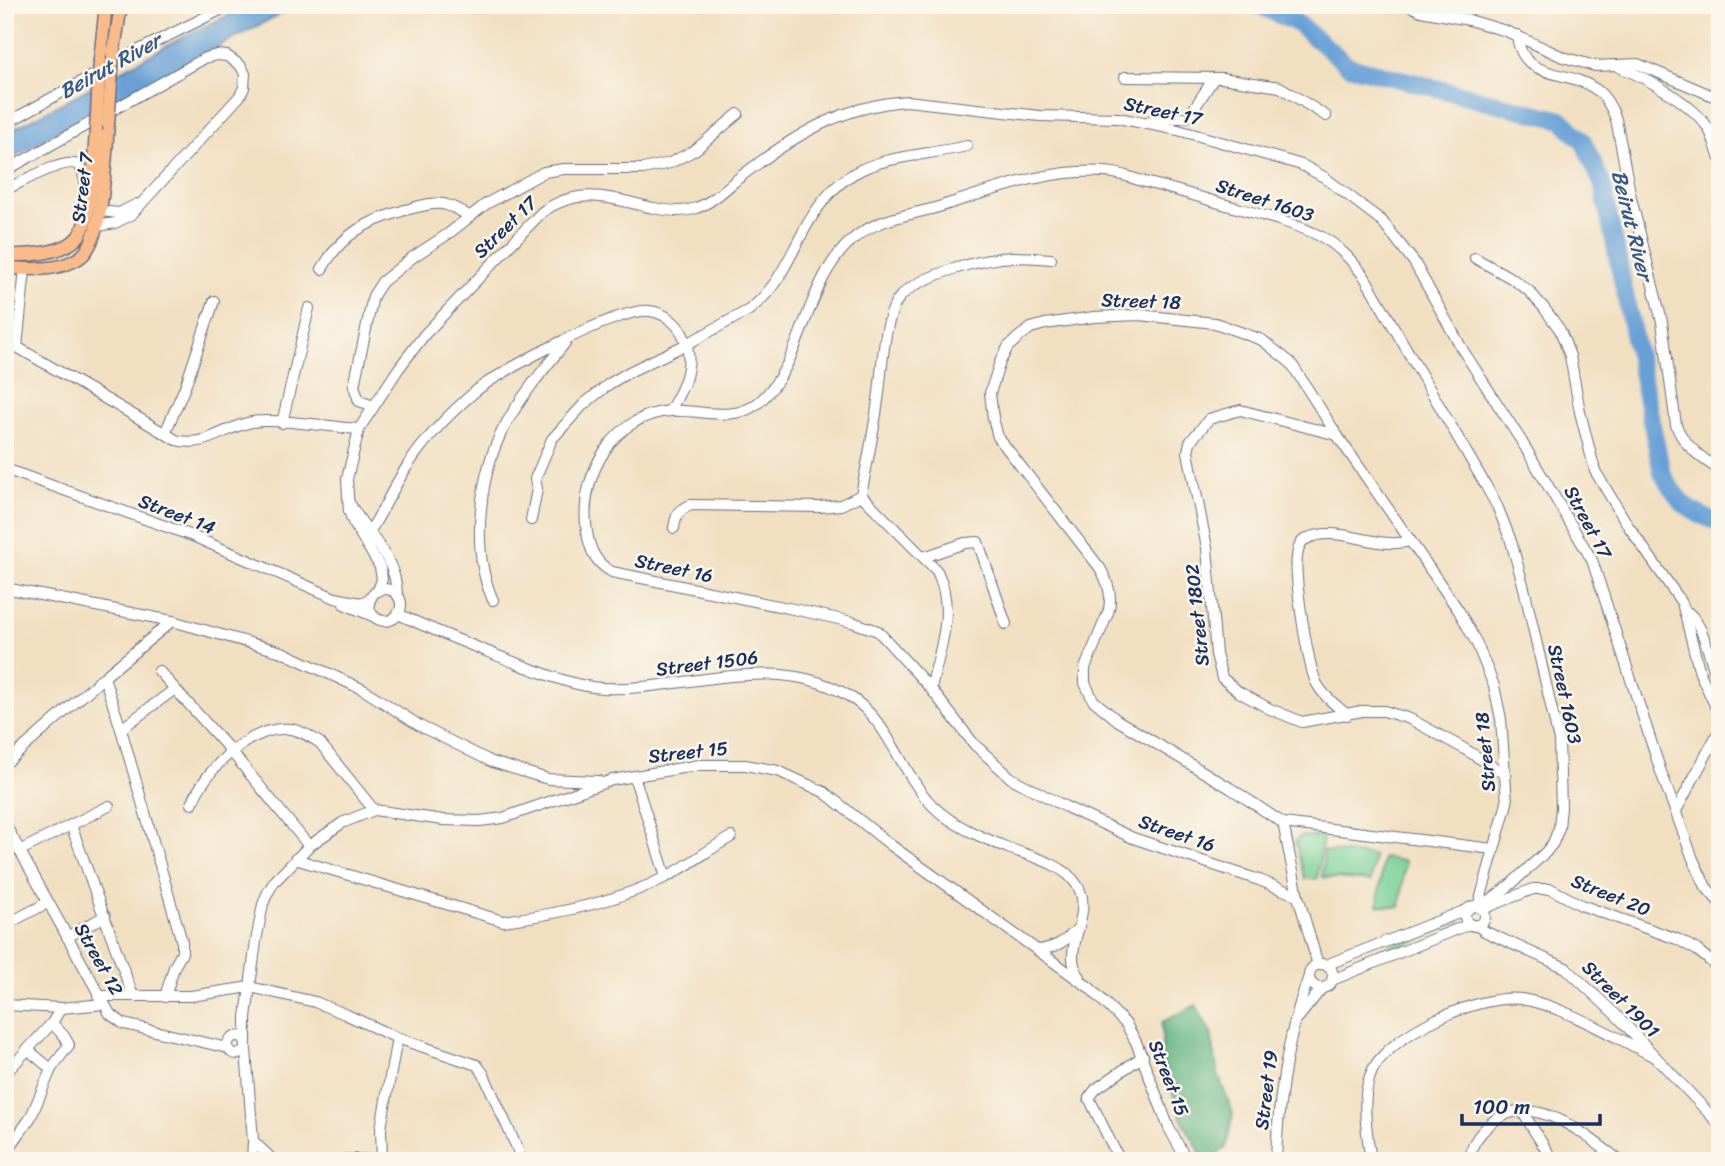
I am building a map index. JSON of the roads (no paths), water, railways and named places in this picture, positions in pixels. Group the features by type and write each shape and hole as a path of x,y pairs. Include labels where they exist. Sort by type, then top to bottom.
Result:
{"main road":[{"name":"Street 7","path":"5,268 50,268 80,258 90,248 98,226 94,208 96,130 106,5"},
{"name":"Street 7","path":"5,254 20,256 46,253 70,244 78,238 94,208 108,124 113,56 121,5"},
{"path":"344,1161 369,1161"}],"street":[{"path":"5,124 129,55 230,5"},
{"path":"1407,5 1421,12 1469,20 1517,35 1563,57 1599,66 1637,64 1720,99"},
{"path":"1517,35 1521,54 1528,63 1541,70 1577,79 1598,90 1616,119 1631,198 1662,322 1676,425 1680,435 1692,449 1720,470"},
{"path":"5,172 205,58 217,55 235,60 242,66 245,74 244,88 239,97 124,220 98,226"},
{"path":"1619,66 1644,78 1692,110 1709,129 1720,159"},
{"path":"1125,77 1222,78 1280,87 1326,116"},
{"path":"1147,124 1154,118 1178,119 1189,116 1214,78"},
{"name":"Street 17","path":"374,594 382,579 382,572 353,522 348,499 347,479 359,429 425,334 542,212 568,198 580,195 673,211 697,208 814,126 855,109 887,102 906,101 1028,115 1108,118 1147,124 1247,148 1302,165 1332,183 1373,214 1405,248 1462,349 1522,442 1592,560 1676,811 1702,879 1720,903"},
{"path":"374,406 359,401 354,386 376,290 413,257 448,234 469,216 519,184 544,172 564,169 643,169 670,163 695,150 738,114"},
{"path":"531,520 537,489 535,479 552,439 584,404 609,384 749,310 767,296 813,214 829,192 852,174 873,164 901,156 967,146"},
{"path":"5,190 54,167 74,163 83,173 94,208 119,213 144,201"},
{"name":"Street 1603","path":"670,410 734,414 752,407 777,381 806,321 820,281 838,253 855,237 887,220 1003,188 1057,174 1105,172 1221,204 1322,237 1350,258 1364,276 1486,486 1511,541 1524,588 1559,741 1561,818 1553,843 1546,852 1510,885 1477,908"},
{"path":"322,269 328,257 349,234 379,218 434,204 449,206 469,216"},
{"path":"861,495 878,402 885,341 891,314 900,296 927,279 984,262 1012,257 1051,259"},
{"path":"1475,258 1529,291 1554,321 1570,356 1595,471 1636,538 1677,595 1684,610 1700,673 1720,716"},
{"path":"17,347 25,269"},
{"path":"165,433 185,387 214,301"},
{"path":"282,423 309,308"},
{"path":"366,543 416,454 468,397 502,374 566,341 633,312 652,311 665,316 677,325 687,344 687,380 670,410"},
{"name":"Street 18","path":"1283,823 1117,720 1093,700 1085,683 1085,668 1108,613 1109,587 1100,568 998,437 993,418 990,393 1008,347 1031,328 1094,317 1139,315 1215,323 1262,340 1291,363 1336,435 1467,624 1494,686 1502,719 1507,803 1477,908 1484,920 1474,925"},
{"path":"493,600 482,570 480,547 482,508 492,455 508,420 566,341"},
{"path":"5,344 17,347 176,440 188,443 200,442 245,423 263,421 359,429"},
{"name":"Street 16","path":"670,410 636,421 613,441 596,462 586,491 584,511 589,545 603,568 872,628 887,638 957,724 984,754 1011,778 1133,838 1259,880 1298,896"},
{"name":"Street 1802","path":"1336,435 1240,410 1209,419 1192,439 1188,452 1207,548 1216,654 1222,678 1239,692 1302,722 1373,710 1410,719 1506,775"},
{"name":"Street 14","path":"5,469 190,535 335,598 356,611 375,617"},
{"path":"378,542 393,491"},
{"path":"674,527 679,511 691,505 820,507 841,505 861,495"},
{"path":"861,495 937,571 944,585 948,612 931,689"},
{"path":"348,499 362,520 373,527 395,574 401,604 398,614 385,621 375,617 370,608 374,594"},
{"path":"1347,715 1325,695 1314,678 1298,587 1297,556 1300,544 1307,539 1335,533 1381,544 1411,541"},
{"path":"924,557 965,542 978,542 1006,624"},
{"path":"5,588 172,621 282,652 365,690 420,726 492,762 548,779 572,782 612,780"},
{"path":"335,598 361,603 388,589 397,594"},
{"path":"1684,610 1693,617 1703,637 1720,685"},
{"name":"Street 1506","path":"398,614 472,647 578,685 648,688 765,673 808,679 848,695 874,719 924,797 943,815 986,838 1047,862 1068,875 1080,891 1081,913 1073,964 1077,974 1090,988"},
{"path":"6,763 172,621"},
{"path":"159,671 230,750 309,846"},
{"path":"104,677 183,949 174,967 165,997"},
{"path":"121,729 175,689"},
{"path":"192,804 201,785 230,750 278,729 293,729 320,743 374,810 342,823 309,846 274,883 263,904 246,1017 237,1045 248,1078 252,1161"},
{"path":"1676,811 1720,729"},
{"name":"Street 15","path":"374,810 443,820 480,821 503,818 612,780 699,765 732,764 787,775 824,792 840,803 892,846 1090,988 1126,1024 1143,1056 1169,1128 1187,1161"},
{"path":"634,776 666,877"},
{"path":"19,851 109,806"},
{"path":"1332,980 1332,973 1322,965 1298,896 1283,823 1493,849"},
{"path":"71,825 133,996"},
{"name":"Street 12","path":"6,829 110,1014 124,1024 237,1045"},
{"path":"295,859 503,921 539,916 606,899 666,877 731,837"},
{"name":"Street 20","path":"1322,965 1533,889 1551,889 1581,905 1677,939 1703,954 1720,969"},
{"path":"5,925 47,903"},
{"path":"1293,1024 1322,988 1332,980 1474,925 1465,917 1477,908"},
{"path":"67,937 105,916"},
{"name":"Street 1901","path":"1474,925 1566,968 1720,1125"},
{"path":"1038,950 1064,942 1079,927"},
{"path":"1322,965 1312,969 1309,976 1311,983 1322,988"},
{"name":"Street 19","path":"1276,1161 1282,1083 1293,1024 1309,976"},
{"path":"5,1004 61,1009 133,996 191,996 250,987 315,1002 397,1038 477,1065 518,1150 519,1161"},
{"path":"1371,1161 1366,1114 1370,1076 1374,1068 1388,1049 1399,1041 1435,1021 1478,1004 1511,998 1544,1004 1653,1056"},
{"path":"5,1074 52,1023 61,1009"},
{"path":"5,1154 31,1117 51,1069 69,1045 64,1035 52,1023"},
{"path":"382,1161 381,1128 397,1038"},
{"path":"27,1049 51,1069"},
{"path":"1120,1161 1090,1098 1096,1089 1143,1056"},
{"path":"1522,1111 1550,1159"},
{"path":"1468,1161 1478,1136 1493,1121 1522,1111 1559,1118 1620,1161"},
{"path":"253,1141 274,1161"}],"water":[{"path":"250,5 297,5 61,129 5,163 5,134 187,35"}],"waterway":[{"name":"Beirut River","path":"1258,5 1297,23 1349,66 1562,120 1583,141 1602,183 1662,473 1685,505 1700,515 1720,522"}]}
